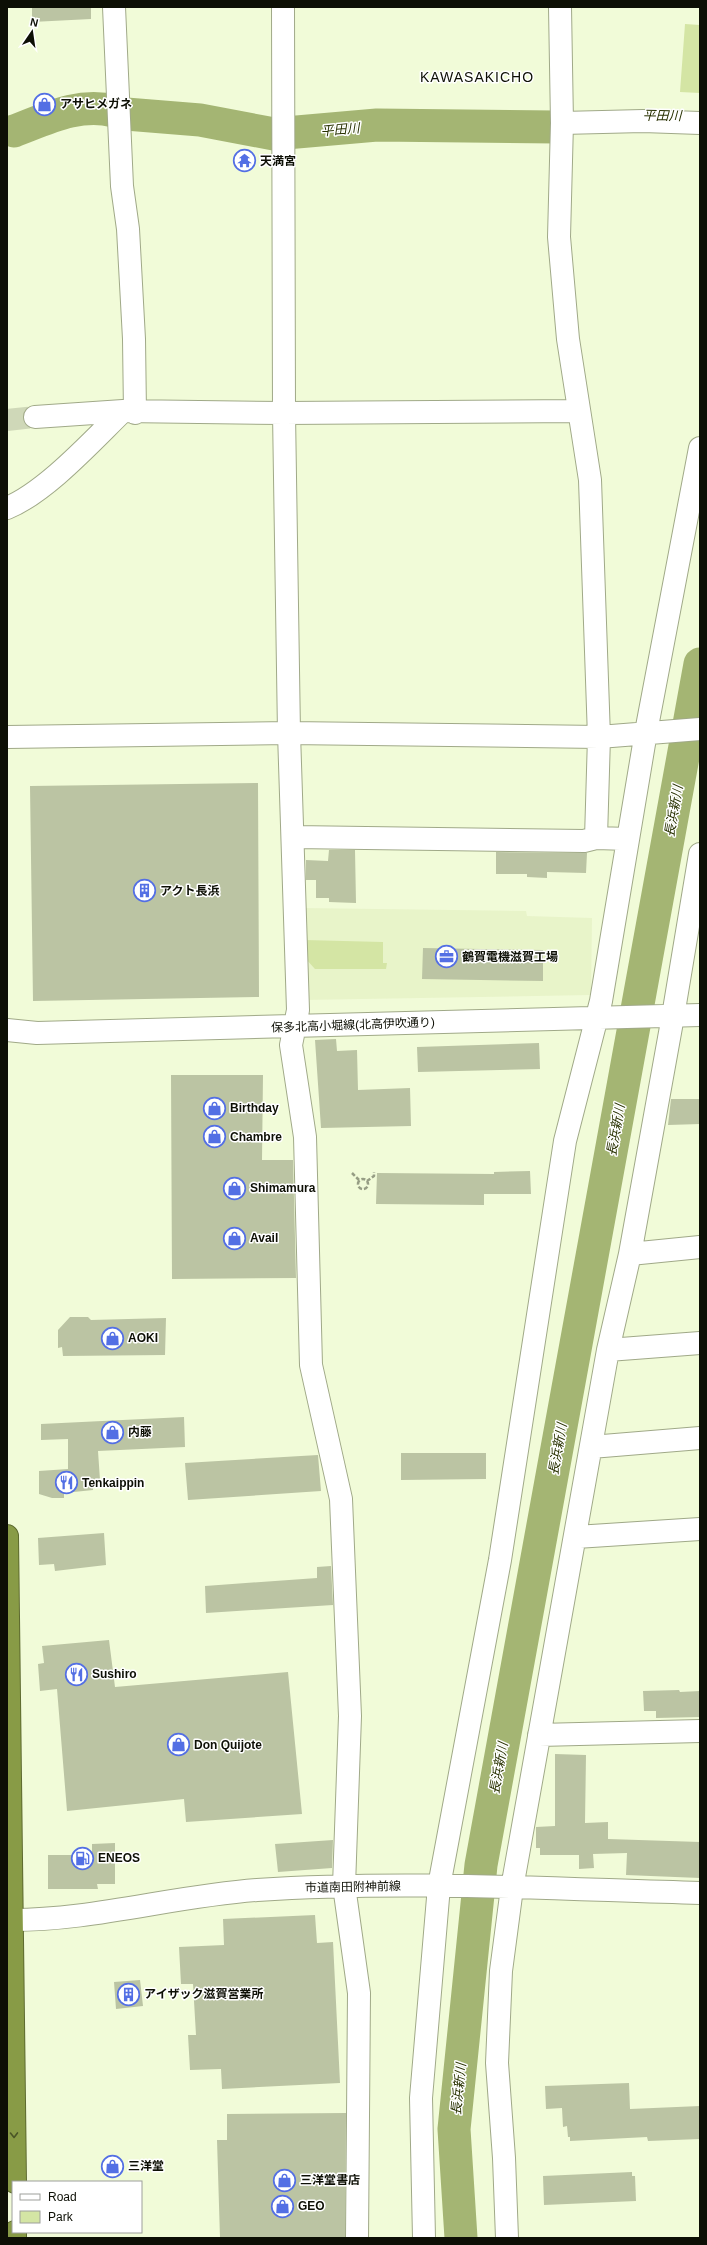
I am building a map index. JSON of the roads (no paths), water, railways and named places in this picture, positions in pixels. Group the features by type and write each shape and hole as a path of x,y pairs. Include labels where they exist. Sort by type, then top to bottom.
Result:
{"highway":[{"path":"7,1536 9,1920 15,2181"}],"street":[{"path":"7,508 18,503 64,469 129,412 134,339 128,229 122,186 114,7"},
{"path":"282,7 284,413 289,733 294,838 298,1010 291,1045 305,1137 311,1365 341,1499 350,1716 344,1886 359,1993 357,2238"},
{"path":"560,7 562,123 559,237 568,339 590,480 598,737 596,838"},
{"path":"562,123 643,121 700,123"},
{"path":"35,417 129,412 284,413 579,411"},
{"path":"424,2238 421,2098 439,1886 500,1560 565,1141 600,1018 600,1001 628,840 650,732 700,448"},
{"path":"7,737 289,733 598,737 700,729"},
{"path":"294,838 584,841 596,838 628,840"},
{"path":"507,2238 504,2158 497,2063 502,1971 512,1888 576,1537 608,1350 630,1254 667,1016 700,854"},
{"name":"保多北高小堀線(北高伊吹通り)","path":"7,1030 45,1033 700,1015"},
{"path":"630,1254 700,1247"},
{"path":"608,1350 700,1343"},
{"path":"591,1447 700,1438"},
{"path":"576,1537 700,1529"},
{"path":"539,1735 700,1731"},
{"name":"市道南田附神前線","path":"9,1920 48,1918 255,1890 344,1886 439,1886 700,1893"}],"waterway":[{"name":"平田川","path":"14,131 50,117 75,110 101,109 114,111"},
{"name":"平田川","path":"126,114 200,120 274,134 377,125 556,127"},
{"name":"長浜新川","path":"461,2238 454,2129 481,1865 700,664"}],"tunnel":[{"path":"7,420 35,417"}],"place":[{"name":"アサヒメガネ","path":"44,104"},
{"name":"天満宮","path":"244,161"},
{"name":"アクト長浜","path":"145,891"},
{"name":"鶴賀電機滋賀工場","path":"447,957"},
{"name":"Birthday","path":"215,1108"},
{"name":"Chambre","path":"214,1137"},
{"name":"Shimamura","path":"234,1188"},
{"name":"Avail","path":"234,1238"},
{"name":"AOKI","path":"112,1338"},
{"name":"内藤","path":"113,1432"},
{"name":"Tenkaippin","path":"66,1483"},
{"name":"Sushiro","path":"76,1674"},
{"name":"Don Quijote","path":"179,1745"},
{"name":"ENEOS","path":"82,1858"},
{"name":"アイザック滋賀営業所","path":"128,1994"},
{"name":"三洋堂","path":"113,2166"},
{"name":"三洋堂書店","path":"284,2180"},
{"name":"GEO","path":"282,2206"}],"district":[{"name":"KAWASAKICHO","path":"477,77"}]}
